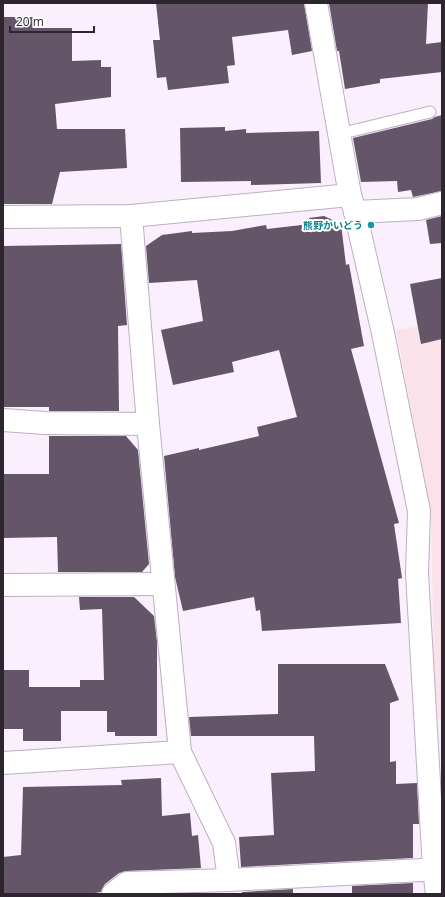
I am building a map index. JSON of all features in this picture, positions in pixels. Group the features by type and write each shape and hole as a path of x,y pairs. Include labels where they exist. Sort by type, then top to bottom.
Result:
{"street":[{"path":"316,3 353,203 383,333 419,511 417,573 438,869 437,894"},
{"path":"3,217 131,216 353,203 418,209 442,203"},
{"path":"131,216 148,424 180,752 224,843 225,884"},
{"path":"3,420 45,423 148,424"},
{"path":"3,585 163,584"},
{"path":"3,763 180,752"},
{"path":"113,894 127,883 298,885 438,869"}],"lane":[{"path":"340,134 430,112"}],"shaded area":[{"path":"442,323 442,718 435,719 431,513 396,330"}],"building":[{"path":"156,3 304,3 312,51 292,55 288,30 232,37 235,65 227,66 229,83 168,90 166,77 157,78 153,40 160,40"},
{"path":"329,3 428,3 426,44 442,42 442,72 380,79 380,83 345,89"},
{"path":"3,17 33,17 33,28 72,28 72,61 101,60 101,67 111,67 111,97 55,104 57,129 125,129 127,168 60,172 52,204 3,204"},
{"path":"442,115 442,191 413,197 411,190 398,192 397,181 361,182 353,138 432,119"},
{"path":"225,127 225,131 246,129 246,133 319,131 321,183 251,185 251,181 181,182 180,128"},
{"path":"324,216 341,224 346,265 349,264 364,346 351,349 399,523 394,524 402,578 398,579 401,623 262,631 260,610 256,611 254,597 183,611 175,577 164,456 199,448 199,450 259,436 257,427 297,417 279,350 232,362 234,372 173,385 161,330 203,321 197,280 149,283 146,246 162,235 192,231 192,233 232,231 266,225 267,229 310,224 309,218"},
{"path":"442,216 442,243 430,244 426,220"},
{"path":"121,244 127,325 118,326 119,411 49,411 49,407 3,407 3,246"},
{"path":"442,278 442,339 421,344 410,284"},
{"path":"49,436 126,436 138,450 149,564 142,572 58,572 57,537 3,538 3,474 49,474"},
{"path":"79,597 134,597 154,616 157,642 157,736 115,736 115,732 107,732 107,711 61,711 61,741 23,741 23,729 3,729 3,670 29,670 29,687 80,687 80,680 104,680 102,609 80,610"},
{"path":"278,664 385,664 399,700 390,703 390,762 396,761 396,784 417,783 419,824 413,824 413,858 241,867 239,837 274,835 271,773 315,771 314,736 191,736 189,717 278,714"},
{"path":"161,778 162,816 190,813 192,836 198,835 201,868 126,871 119,873 105,884 101,892 89,894 3,894 3,857 21,855 23,787 122,785 121,780"},
{"path":"413,883 413,894 352,894 352,886"},
{"path":"293,889 293,894 242,894 242,892"}],"place":[{"name":"熊野かいどう","path":"371,225"}]}
